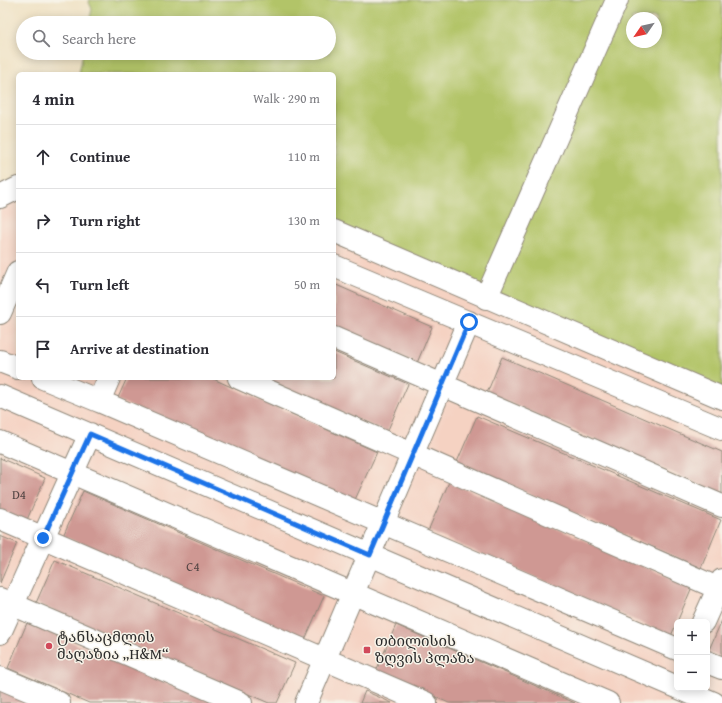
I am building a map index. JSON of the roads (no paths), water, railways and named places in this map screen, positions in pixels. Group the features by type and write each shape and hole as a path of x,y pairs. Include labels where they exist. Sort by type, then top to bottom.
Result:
{"street":[{"path":"486,298 617,0"},
{"path":"0,199 16,189"},
{"path":"0,199 16,196"},
{"path":"336,233 722,398"},
{"path":"336,267 722,429"},
{"path":"0,313 16,277"},
{"path":"306,703 469,322"},
{"path":"336,339 722,506"},
{"path":"0,361 16,367"},
{"path":"47,380 674,648"},
{"path":"99,401 108,380"},
{"path":"244,380 721,586 704,619"},
{"path":"0,396 370,555 674,689"},
{"path":"0,633 6,602 43,538 90,434"},
{"path":"0,442 608,703"},
{"path":"0,520 426,703"},
{"path":"6,602 241,703"},
{"path":"710,663 722,668"},
{"path":"0,678 59,703"},
{"path":"681,691 714,703"}],"place":[{"name":"ტანსაცმლის მაღაზია „H&M“","path":"49,646"},
{"name":"თბილისის ზღვის პლაზა","path":"367,650"}]}
